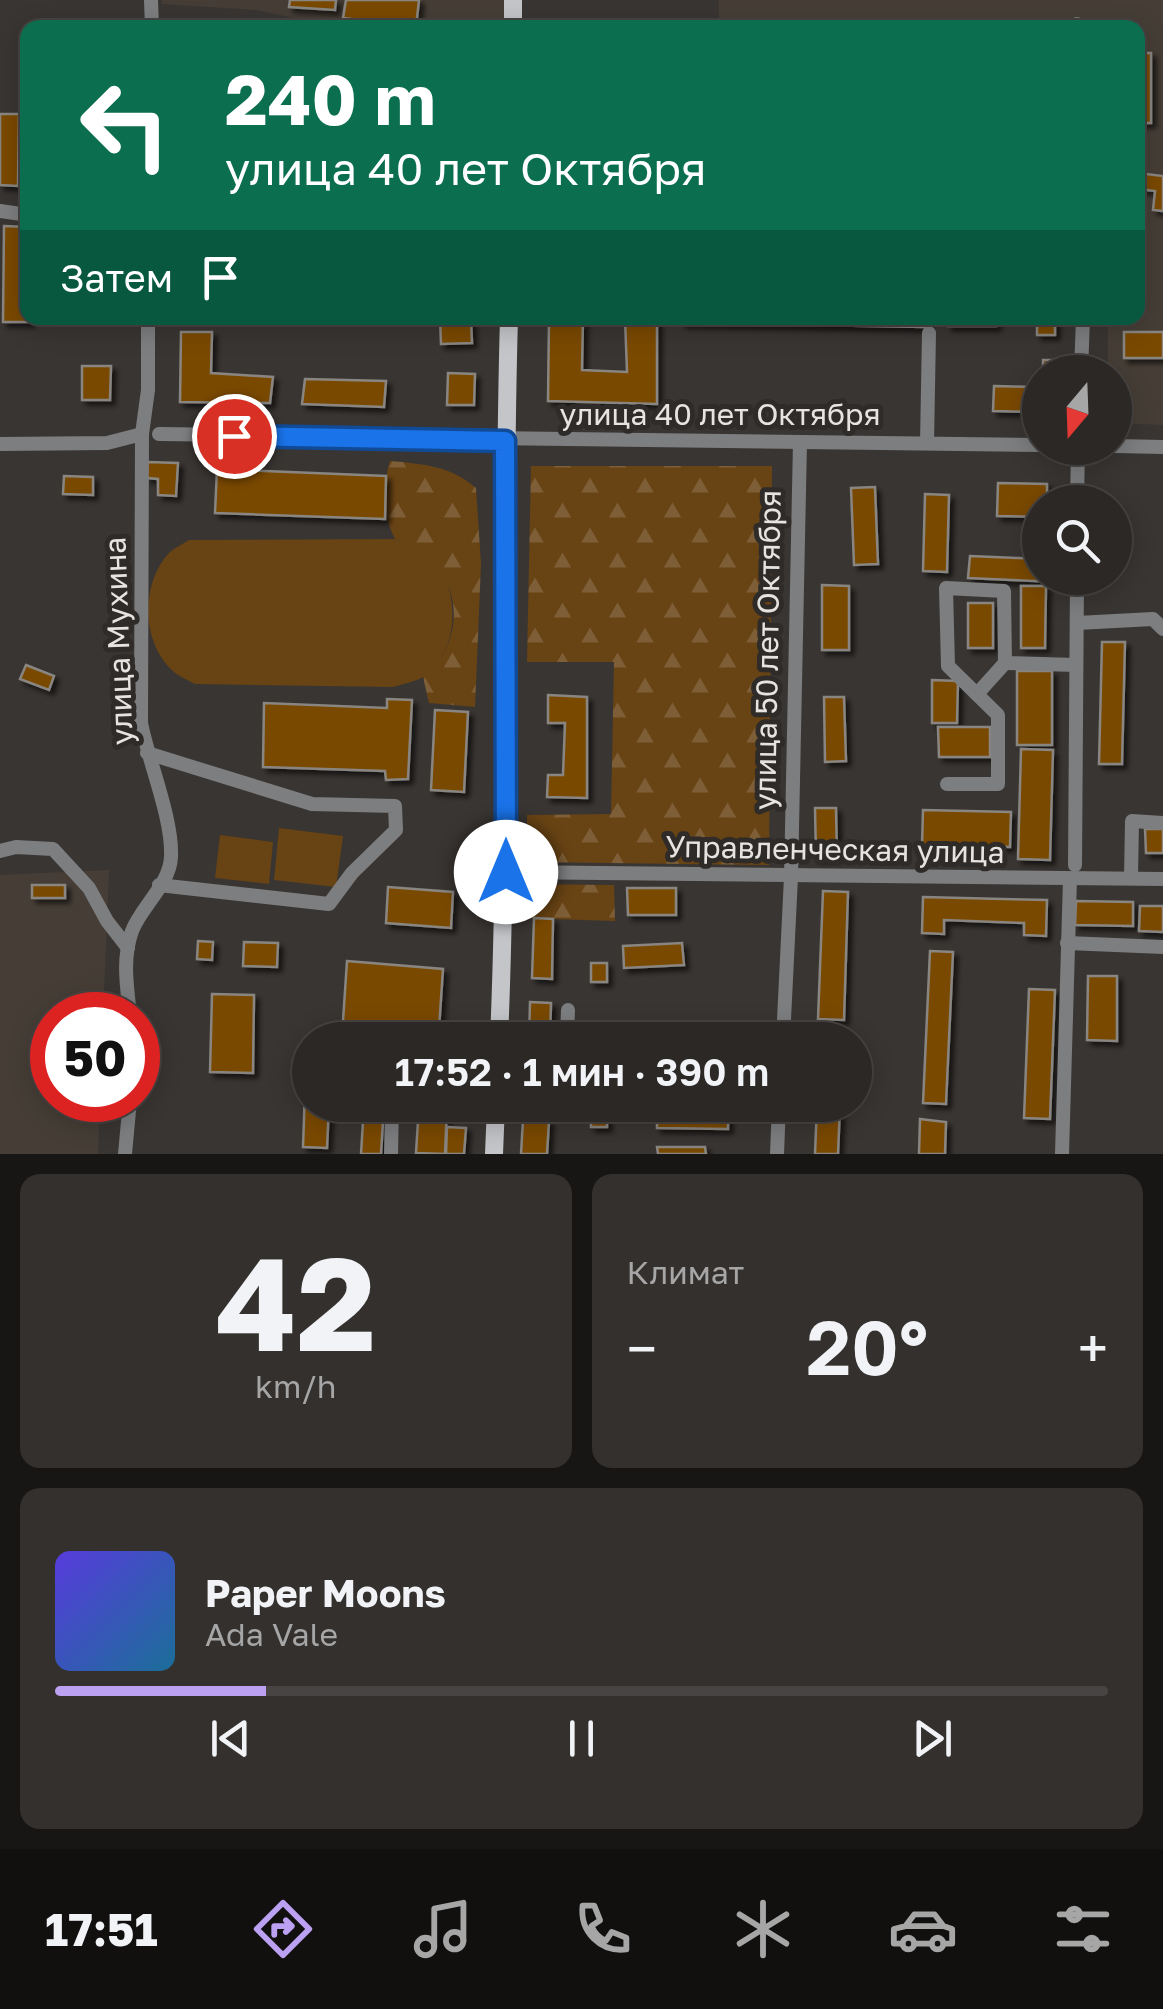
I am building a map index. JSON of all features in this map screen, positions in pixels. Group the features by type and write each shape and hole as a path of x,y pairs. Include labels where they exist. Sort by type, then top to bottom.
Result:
{"main road":[{"path":"499,1022 506,872 505,441 509,325"},
{"path":"494,1154 495,1122"}],"street":[{"name":"улица Мухина","path":"128,992 125,960 132,929 172,861 170,834 141,723 142,434 148,390 148,325"},
{"path":"1082,355 1083,325"},
{"path":"928,443 930,332"},
{"path":"0,444 107,443 142,434"},
{"name":"улица 40 лет Октября","path":"159,434 1022,445"},
{"name":"улица 50 лет Октября","path":"783,1022 791,877 800,442"},
{"path":"1132,446 1163,447"},
{"path":"947,784 998,784 998,715 976,694 948,666 946,588 1004,591 1005,664 976,694"},
{"path":"1062,1154 1067,943 1073,872 1077,595"},
{"path":"1076,623 1153,619 1163,630"},
{"path":"1005,664 1076,665"},
{"path":"148,753 312,804 395,806 396,830 352,873 329,904 159,885"},
{"path":"1131,878 1132,821 1163,823"},
{"path":"0,852 16,847 54,849 90,888 107,921 128,948"},
{"name":"Управленческая улица","path":"506,872 791,877 1073,872 1163,879"},
{"path":"1067,943 1163,947"},
{"path":"568,1010 568,1022"},
{"path":"125,1154 128,1122"},
{"path":"391,1154 392,1122"},
{"path":"777,1154 778,1122"}],"shaded area":[{"path":"162,0 504,0 504,20 302,20 257,10 162,4"},
{"path":"719,0 1163,0 1163,425 1132,424 1132,355 1108,355 1108,325 1145,325 1145,20 719,20"},
{"path":"109,870 104,992 30,992 30,1122 99,1122 98,1154 0,1154 0,875"}],"green space":[{"path":"390,461 447,471 476,488 481,564 475,707 429,703 423,677 444,653 454,616 452,600 439,570 412,547 395,539 385,501"},
{"path":"531,466 772,466 769,865 527,862 527,815 611,814 614,662 527,662"},
{"path":"395,539 432,558 444,576 452,606 449,639 443,654 420,679 393,687 195,684 174,672 155,646 148,614 153,581 169,553 189,540"},
{"path":"279,828 343,836 336,887 274,880"},
{"path":"220,835 273,842 269,884 215,878"},
{"path":"522,884 614,885 615,921 521,918"}],"building":[{"path":"290,0 336,0 335,10 289,7"},
{"path":"346,0 419,0 417,20 343,18"},
{"path":"1145,53 1151,53 1151,123 1145,123"},
{"path":"0,114 19,114 18,186 0,185"},
{"path":"1145,174 1163,176 1163,211 1153,210 1155,191 1145,190"},
{"path":"4,226 20,227 20,322 3,322"},
{"path":"440,325 471,325 472,343 441,344"},
{"path":"549,325 583,325 582,370 627,372 625,325 657,325 657,404 548,401"},
{"path":"804,325 926,325 926,327"},
{"path":"1037,325 1055,325 1055,335 1037,335"},
{"path":"181,332 212,332 211,373 273,377 270,403 180,402"},
{"path":"1124,332 1163,332 1163,358 1124,355"},
{"path":"82,366 111,366 110,400 82,400"},
{"path":"448,373 475,374 474,405 447,405"},
{"path":"305,379 386,381 384,407 302,404"},
{"path":"994,386 1022,387 1022,412 993,411"},
{"path":"147,462 178,463 176,496 158,495 158,479 147,478"},
{"path":"217,469 386,476 385,519 215,513"},
{"path":"64,476 93,477 93,495 63,494"},
{"path":"998,483 1047,484 1022,485 1022,517 997,516"},
{"path":"875,487 878,564 854,565 851,488"},
{"path":"925,494 949,495 947,572 923,571"},
{"path":"970,556 1022,558 1022,580 968,578"},
{"path":"822,585 849,586 849,650 822,650"},
{"path":"1022,586 1022,595 1046,595 1045,648 1021,648"},
{"path":"968,603 993,603 993,648 968,648"},
{"path":"1102,642 1125,642 1122,764 1099,764"},
{"path":"26,665 54,676 49,690 20,679"},
{"path":"1017,671 1052,671 1052,745 1017,745"},
{"path":"932,680 958,681 957,723 932,723"},
{"path":"548,695 587,697 587,798 547,797 548,775 563,775 565,723 548,723"},
{"path":"824,697 844,697 846,761 825,762"},
{"path":"387,699 412,700 408,779 386,780 385,771 263,767 264,703 387,708"},
{"path":"435,710 468,712 464,792 431,790"},
{"path":"938,727 990,727 990,757 939,757"},
{"path":"1021,749 1053,750 1050,860 1018,859"},
{"path":"815,808 836,808 837,857 816,858"},
{"path":"923,810 1011,812 1010,847 922,845"},
{"path":"1145,829 1163,829 1163,853 1146,853"},
{"path":"32,885 65,885 65,898 32,898"},
{"path":"388,887 453,892 451,928 386,923"},
{"path":"627,888 676,888 676,915 628,915"},
{"path":"823,891 848,892 844,1020 818,1019"},
{"path":"923,897 1047,900 1046,936 1024,935 1024,923 944,920 944,934 922,933"},
{"path":"1076,901 1133,902 1133,926 1075,925"},
{"path":"1140,906 1163,906 1163,932 1139,931"},
{"path":"534,918 553,919 552,979 532,978"},
{"path":"198,941 213,942 212,960 197,959"},
{"path":"244,942 278,943 277,967 243,966"},
{"path":"682,943 684,965 624,968 623,946"},
{"path":"930,951 953,952 946,1104 923,1103"},
{"path":"347,961 443,969 439,1022 343,1021"},
{"path":"591,963 607,963 607,982 591,982"},
{"path":"1088,976 1117,976 1117,1041 1087,1040"},
{"path":"1029,989 1055,990 1050,1119 1024,1118"},
{"path":"212,994 254,995 253,1073 210,1072"},
{"path":"530,1002 551,1003 550,1022 529,1022"},
{"path":"920,1119 946,1122 945,1154 919,1154"},
{"path":"304,1122 328,1122 327,1148 303,1147"},
{"path":"363,1122 383,1122 381,1154 361,1154"},
{"path":"418,1122 446,1122 445,1154 416,1153"},
{"path":"523,1122 549,1122 547,1154 521,1154"},
{"path":"591,1122 607,1122 607,1127 591,1127"},
{"path":"657,1122 728,1122 728,1129 657,1128"},
{"path":"816,1122 839,1122 838,1154 815,1154"},
{"path":"447,1127 466,1128 464,1154 446,1154"},
{"path":"657,1147 705,1147 706,1154 658,1154"}],"route":[{"path":"234,436 505,441 506,872"}]}
